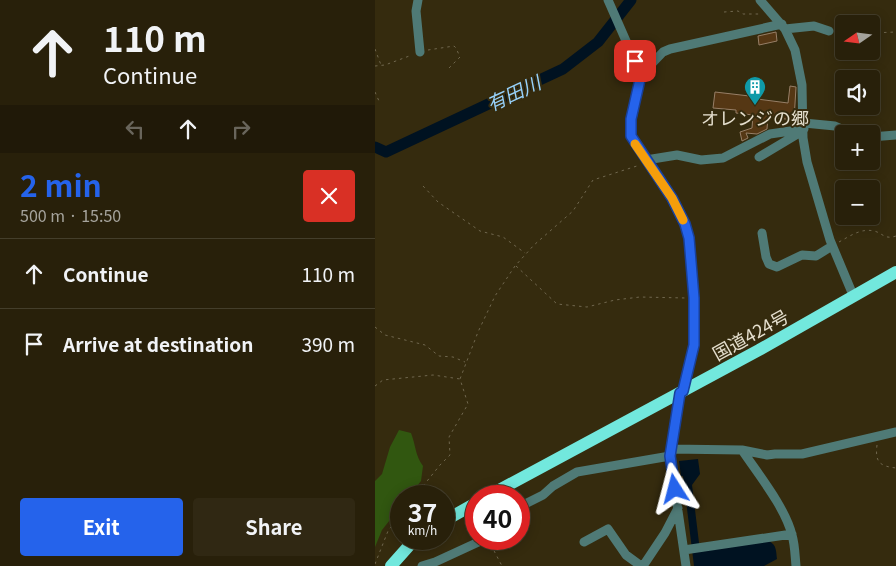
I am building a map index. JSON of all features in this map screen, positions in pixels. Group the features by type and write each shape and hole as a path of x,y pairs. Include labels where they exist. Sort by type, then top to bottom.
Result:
{"highway":[{"name":"国道424号","path":"508,485 759,350 896,272"},
{"path":"391,566 405,550"}],"street":[{"path":"418,0 415,11 420,52"},
{"path":"608,0 641,75"},
{"path":"760,0 784,26 795,50 801,74 807,162 832,246 853,295"},
{"path":"686,566 671,452 681,392 694,345 694,298 689,238 685,224 672,198 631,136 630,129 641,75 663,52 670,48 784,26 814,26 829,31"},
{"path":"647,160 677,155 701,160 723,158 770,134 804,128 835,126"},
{"path":"759,157 804,128"},
{"path":"880,136 896,135"},
{"path":"762,233 769,264 777,267 802,255 815,256 832,246"},
{"path":"530,502 577,472 671,452 742,450 767,455 802,454 896,432"},
{"path":"742,450 775,499 792,534 796,566"},
{"path":"583,542 608,528 626,555 642,566 665,533 678,507"},
{"path":"684,550 792,534"},
{"path":"426,565 465,548"}],"path":[{"path":"723,12 738,11 743,14 773,14"},
{"path":"880,33 896,32"},
{"path":"375,49 381,66"},
{"path":"375,92 379,101"},
{"path":"424,485 450,455 449,437 469,404 460,379 478,332 495,296 515,266 573,211 593,180 641,164 647,160"},
{"path":"423,186 438,202 480,231 503,237 526,254"},
{"path":"832,246 863,230 875,231 881,236 892,238 896,236"},
{"path":"515,266 557,304 587,307 615,300 640,297 694,298"},
{"path":"375,327 385,334 425,345 439,356 453,357 467,362"},
{"path":"375,386 383,380 433,375 460,379"},
{"path":"877,437 877,459 885,467 896,468"},
{"path":"375,564 390,528"},
{"path":"494,550 503,566"}],"green space":[{"path":"399,430 411,433 417,454 423,466 421,481 418,485 390,485 390,520 382,530 375,547 375,481 382,474 390,447"}],"water":[{"path":"698,459 700,474 692,485 700,551 769,541 775,547 777,559 764,566 694,566 683,476 681,476 679,461"}],"building":[{"path":"776,32 777,41 759,45 758,36"},
{"name":"オレンジの郷","path":"790,86 796,87 794,120 768,117 767,129 757,134 746,133 748,138 742,141 740,132 752,128 753,115 736,113 736,110 713,108 715,92 788,103"}],"waterway":[{"name":"有田川","path":"375,147 386,152 563,69 598,42 631,0"}],"slow traffic":[{"path":"635,144 672,198 683,220"}],"place":[{"name":"オレンジの郷","path":"755,106"}],"route":[{"path":"635,61 641,75 631,119 631,136 672,198 685,224 693,269 694,345 683,391 680,393 670,456 675,489"}]}
